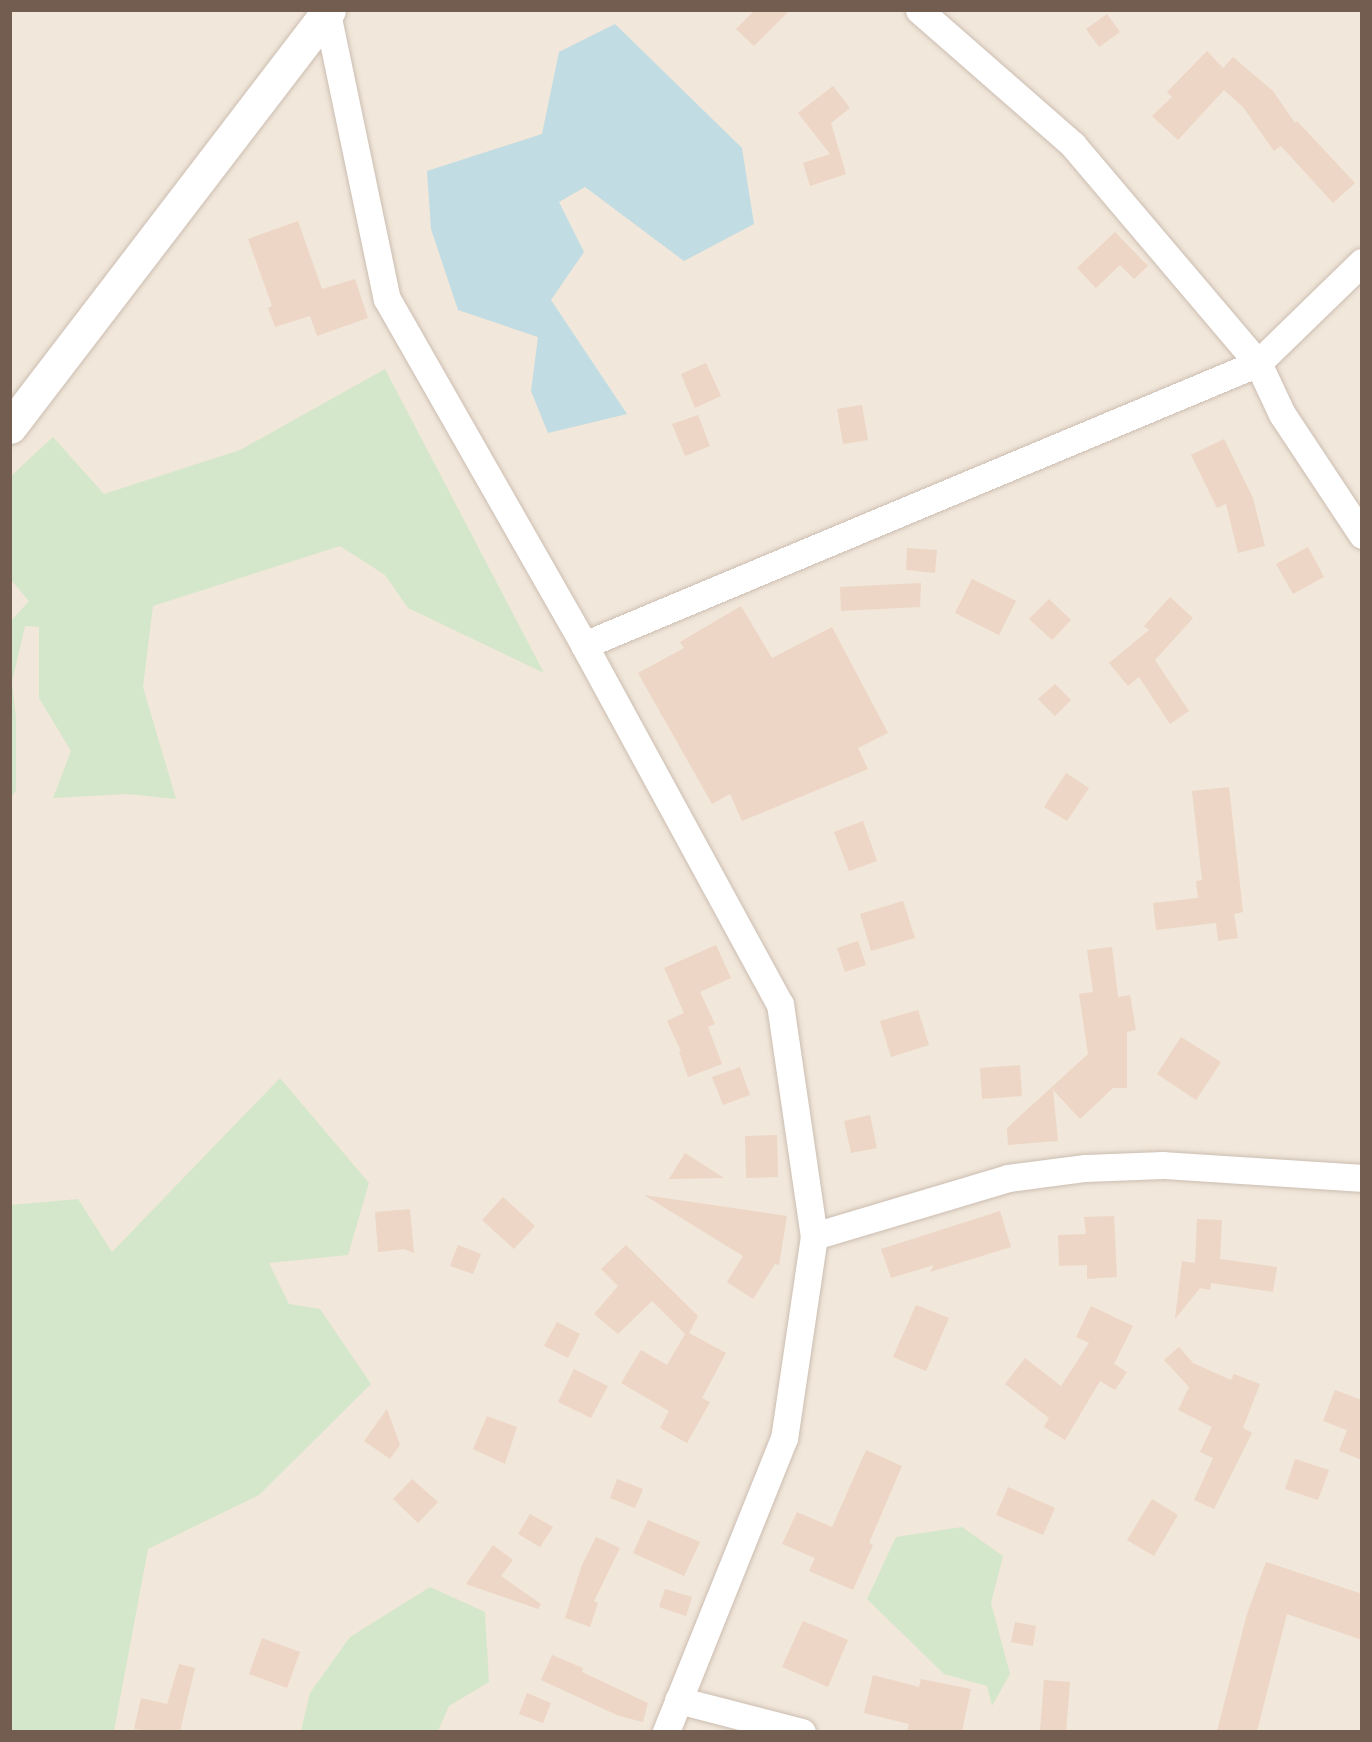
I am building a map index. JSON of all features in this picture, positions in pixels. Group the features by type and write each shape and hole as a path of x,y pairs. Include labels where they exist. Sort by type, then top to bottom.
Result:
{"street":[{"path":"919,10 1073,145 1258,363 1282,414 1362,535"},
{"path":"10,428 328,12"},
{"path":"328,12 387,299 584,645 780,1004 814,1236 784,1438 666,1731"},
{"path":"584,645 1258,363 1362,262"},
{"path":"814,1236 1008,1178 1085,1168 1163,1165 1362,1178"},
{"path":"678,1700 802,1731"}],"shaded area":[{"path":"11,11 1361,11 1361,1731 11,1731"}],"green space":[{"path":"385,369 544,673 408,608 385,575 340,546 153,606 143,687 176,799 127,794 53,798 71,751 39,698 39,627 25,626 12,682 16,717 16,791 11,797 11,621 29,601 11,580 11,476 53,437 104,494 240,450"},
{"path":"280,1078 369,1183 348,1255 269,1263 289,1304 320,1309 371,1384 259,1495 148,1549 114,1731 11,1731 11,1205 78,1199 112,1252"},
{"path":"962,1527 1003,1556 991,1603 1010,1674 992,1706 987,1686 944,1674 867,1599 896,1537"},
{"path":"430,1587 485,1612 489,1682 449,1706 438,1731 301,1731 310,1693 350,1637"}],"water":[{"path":"615,24 742,148 754,224 684,261 585,187 559,202 584,252 551,300 627,414 548,433 531,391 538,337 458,310 431,229 427,171 542,134 559,52"}],"building":[{"path":"755,10 790,10 754,46 736,29"},
{"path":"1107,14 1120,32 1099,47 1086,29"},
{"path":"1207,51 1223,68 1233,57 1273,91 1295,123 1297,121 1355,183 1333,203 1281,146 1274,151 1243,107 1224,90 1178,140 1152,116 1172,97 1167,92"},
{"path":"833,86 850,108 831,123 846,174 810,186 803,163 830,154 798,113"},
{"path":"298,221 322,289 355,279 368,318 317,336 310,316 275,327 268,308 272,306 248,239"},
{"path":"1115,232 1148,266 1134,279 1120,265 1096,288 1077,268"},
{"path":"706,363 721,396 695,408 681,374"},
{"path":"862,405 868,440 843,444 837,409"},
{"path":"698,415 710,446 685,456 672,424"},
{"path":"1224,439 1253,498 1265,546 1238,553 1226,504 1217,508 1191,455"},
{"path":"1308,547 1324,577 1293,594 1276,564"},
{"path":"907,548 937,550 935,573 906,570"},
{"path":"972,579 1016,601 999,635 955,613"},
{"path":"921,583 920,607 841,611 840,587"},
{"path":"1170,597 1193,618 1155,660 1189,711 1170,724 1139,677 1128,686 1109,663 1149,630 1144,626"},
{"path":"1049,599 1071,620 1052,640 1029,619"},
{"path":"741,606 772,658 832,627 888,733 858,748 868,769 742,821 730,794 712,804 638,673 684,648 680,642"},
{"path":"1055,684 1071,700 1055,716 1038,699"},
{"path":"1066,773 1089,788 1067,821 1044,807"},
{"path":"1229,787 1243,912 1234,914 1238,938 1218,941 1216,923 1156,930 1153,903 1198,898 1196,881 1202,880 1192,791"},
{"path":"863,821 877,861 849,871 834,832"},
{"path":"903,901 915,938 871,951 860,914"},
{"path":"858,941 866,965 845,972 837,948"},
{"path":"716,945 731,978 700,992 715,1024 708,1027 722,1064 688,1077 679,1052 681,1051 667,1021 684,1013 664,968"},
{"path":"1112,947 1118,997 1130,995 1136,1030 1127,1032 1127,1088 1113,1088 1080,1119 1053,1090 1058,1141 1008,1145 1007,1128 1088,1054 1079,994 1093,992 1087,950"},
{"path":"918,1010 929,1045 891,1057 880,1021"},
{"path":"1181,1037 1221,1062 1196,1100 1157,1074"},
{"path":"1020,1065 1022,1096 982,1099 980,1068"},
{"path":"740,1067 750,1095 723,1105 712,1077"},
{"path":"870,1115 877,1148 851,1153 844,1121"},
{"path":"777,1135 778,1177 746,1178 745,1136"},
{"path":"685,1153 724,1178 669,1179"},
{"path":"644,1195 787,1216 779,1265 775,1264 753,1299 727,1282 743,1256"},
{"path":"503,1197 535,1226 514,1249 482,1220"},
{"path":"410,1209 414,1253 404,1249 378,1252 375,1212"},
{"path":"1000,1211 1011,1247 930,1272 934,1265 891,1278 881,1249"},
{"path":"1114,1216 1117,1277 1087,1279 1087,1265 1059,1266 1058,1235 1086,1234 1084,1217"},
{"path":"1197,1219 1222,1220 1220,1259 1277,1267 1273,1292 1211,1283 1210,1290 1200,1288 1175,1319 1182,1261 1195,1263"},
{"path":"458,1245 481,1254 473,1274 450,1266"},
{"path":"626,1245 698,1316 689,1333 726,1353 702,1398 710,1402 687,1443 660,1428 669,1411 621,1383 641,1350 667,1365 685,1334 652,1301 618,1334 594,1314 618,1286 601,1269"},
{"path":"916,1305 949,1318 926,1371 893,1357"},
{"path":"1091,1306 1133,1326 1114,1364 1127,1372 1115,1390 1100,1381 1065,1440 1044,1427 1049,1418 1005,1384 1025,1358 1061,1386 1089,1343 1076,1337"},
{"path":"557,1322 580,1334 568,1358 544,1346"},
{"path":"1179,1347 1193,1363 1231,1380 1234,1374 1260,1384 1243,1428 1252,1433 1214,1509 1194,1500 1213,1458 1200,1452 1212,1427 1178,1410 1189,1387 1164,1360"},
{"path":"574,1369 608,1386 591,1418 558,1402"},
{"path":"1335,1390 1359,1399 1362,1397 1362,1460 1339,1451 1347,1430 1323,1421"},
{"path":"387,1409 400,1445 390,1459 364,1441"},
{"path":"487,1416 517,1427 505,1464 473,1449"},
{"path":"866,1450 902,1466 869,1543 873,1545 853,1590 809,1571 815,1558 782,1544 797,1512 832,1527"},
{"path":"1295,1459 1329,1470 1318,1500 1285,1489"},
{"path":"412,1479 438,1502 418,1523 393,1499"},
{"path":"617,1479 643,1489 635,1508 610,1498"},
{"path":"1008,1487 1055,1508 1043,1535 996,1515"},
{"path":"1152,1499 1178,1515 1154,1556 1127,1540"},
{"path":"530,1514 553,1527 540,1547 518,1534"},
{"path":"648,1520 700,1542 684,1576 633,1553"},
{"path":"596,1537 620,1548 594,1601 598,1603 590,1627 565,1618 582,1565"},
{"path":"493,1545 513,1560 501,1576 541,1604 538,1609 466,1584"},
{"path":"1266,1562 1362,1594 1362,1640 1287,1614 1257,1731 1217,1731 1247,1614"},
{"path":"665,1589 692,1597 686,1616 659,1607"},
{"path":"803,1621 848,1640 828,1687 782,1667"},
{"path":"1015,1622 1036,1626 1033,1646 1011,1642"},
{"path":"262,1638 300,1652 287,1688 249,1674"},
{"path":"552,1655 583,1668 582,1672 648,1703 643,1722 619,1716 541,1680"},
{"path":"179,1664 195,1668 180,1731 134,1729 141,1698 167,1704"},
{"path":"873,1675 919,1687 921,1679 971,1689 962,1731 907,1731 909,1724 864,1713"},
{"path":"1044,1680 1070,1682 1066,1731 1040,1731"},
{"path":"527,1693 551,1703 543,1723 519,1714"}]}
